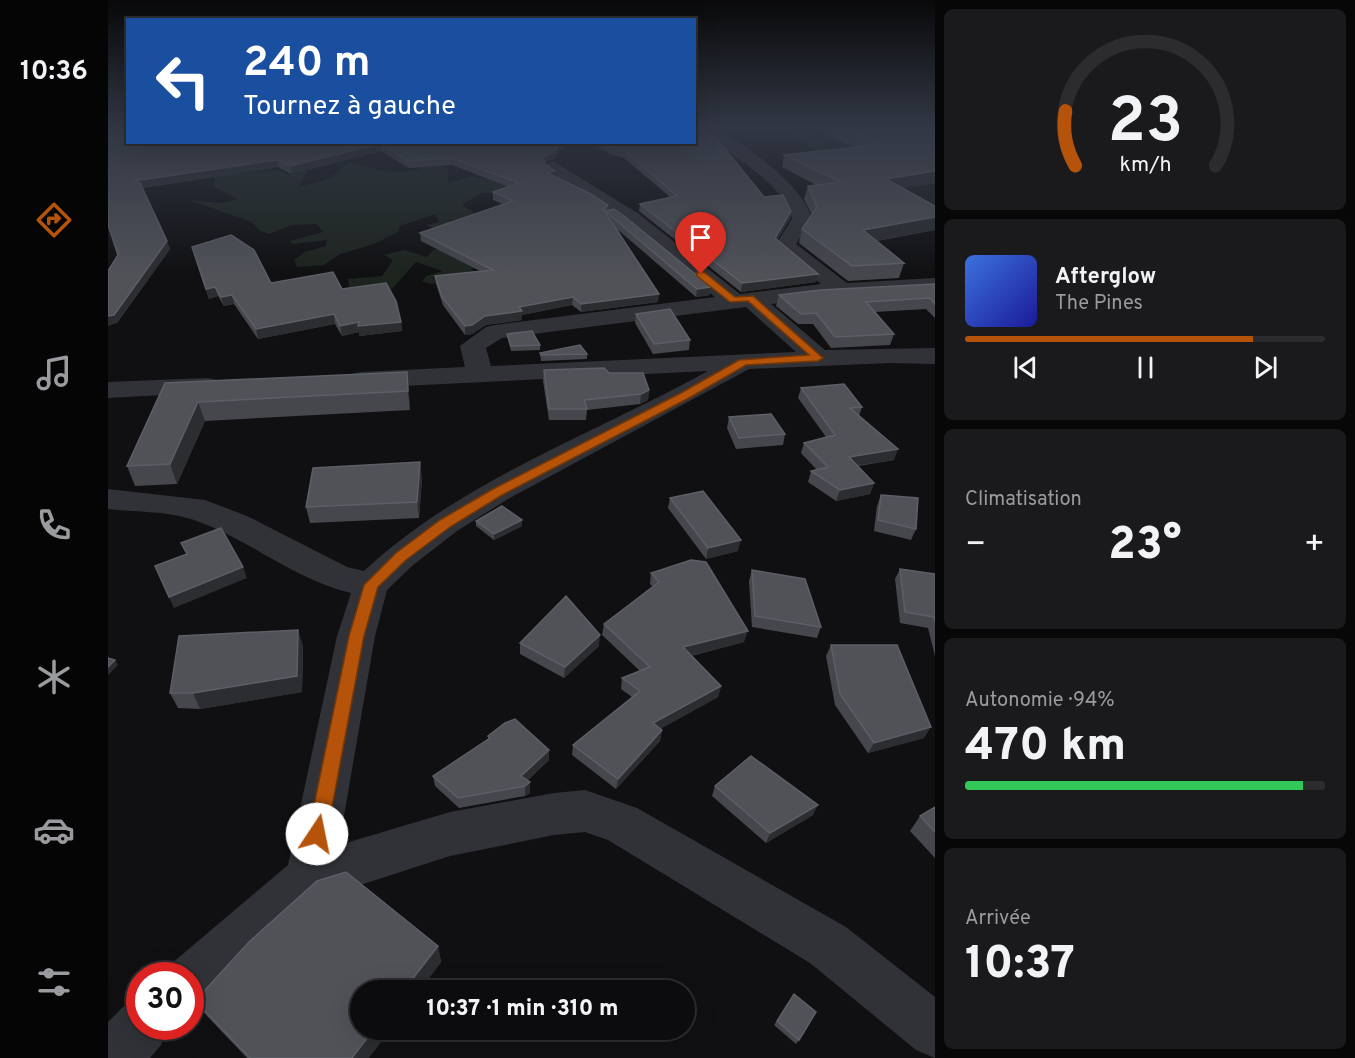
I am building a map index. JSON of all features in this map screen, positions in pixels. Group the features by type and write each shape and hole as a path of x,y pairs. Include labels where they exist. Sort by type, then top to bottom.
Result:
{"street":[{"path":"569,176 632,218 818,358"},
{"path":"771,176 783,187 801,210 802,220 785,246 841,289"},
{"path":"480,374 473,346 495,332 742,299 841,289 935,285"},
{"path":"339,381 818,358 935,356"},
{"path":"309,878 356,636 371,585 409,549 445,523 488,497 685,395 743,362"},
{"path":"108,390 235,385"},
{"path":"108,499 195,508 235,524 339,578 371,585"},
{"path":"204,970 309,878 450,834 554,814 585,811 621,823 828,945 935,1031"},
{"path":"113,1058 129,1040"}],"shaded area":[{"path":"215,176 304,176 298,187 333,176 448,176 448,183 471,176 486,179 490,176 507,176 516,192 482,193 462,205 476,214 503,259 471,269 484,278 431,284 422,281 426,276 443,271 416,262 391,290 350,292 348,279 382,276 393,260 384,255 404,250 427,257 433,250 467,243 426,225 439,222 435,214 400,226 398,232 374,244 340,254 324,265 297,267 294,260 305,252 326,246 327,240 293,244 290,241 323,232 317,224 292,225 269,234 259,230 252,222 189,200 222,203 237,199 213,186"},
{"path":"865,176 935,176 935,214"}],"building":[{"path":"108,176 165,176 133,181 140,183 167,241 114,315 108,316 108,271 118,255 108,225"},
{"path":"501,176 554,176 608,205 603,209 659,294 581,304 573,297 519,307 522,311 485,316 472,325 465,326 442,297 435,276 493,270 420,233 513,201 493,192 519,183"},
{"path":"654,176 747,176 764,197 783,195 791,211 775,238 818,274 742,283 640,204 677,196"},
{"path":"828,176 902,176 886,179 935,206 935,217 863,230 904,263 852,266 802,229 817,207 808,186 840,182"},
{"path":"614,209 711,287 697,289 605,211"},
{"path":"231,235 254,250 271,283 333,272 342,289 386,283 396,301 401,322 358,326 359,322 340,326 334,314 256,329 232,295 221,297 215,287 206,289 192,247"},
{"path":"935,284 935,304 930,298 866,302 894,334 835,337 816,313 801,314 779,295 820,290"},
{"path":"670,309 690,340 654,344 636,314"},
{"path":"532,331 540,345 511,346 507,334"},
{"path":"580,345 587,354 541,355 540,353"},
{"path":"604,368 609,373 643,373 649,390 641,394 584,400 587,409 549,409 544,370"},
{"path":"407,372 408,391 198,402 170,464 127,466 165,383"},
{"path":"844,384 862,407 850,408 898,449 849,457 874,483 840,490 811,471 828,467 804,443 835,435 801,388"},
{"path":"771,414 785,434 739,438 729,417"},
{"path":"420,462 417,502 306,507 313,468"},
{"path":"703,491 741,540 708,548 670,498"},
{"path":"881,495 918,498 916,529 878,520"},
{"path":"502,506 522,520 494,534 476,521"},
{"path":"221,528 243,567 169,597 155,566 187,554 181,543"},
{"path":"691,560 706,562 748,631 683,647 721,686 653,723 662,730 618,779 573,745 640,691 622,678 650,667 604,624 659,582 651,573"},
{"path":"900,569 935,574 935,622 934,617 905,612"},
{"path":"752,570 805,579 821,627 755,616"},
{"path":"566,596 600,635 565,667 520,643"},
{"path":"298,630 297,676 193,693 170,693 179,636"},
{"path":"831,645 897,645 931,727 874,743 840,694"},
{"path":"108,658 115,660 108,667"},
{"path":"515,719 549,750 521,776 530,782 525,786 458,798 433,776 490,738 488,736 505,723"},
{"path":"751,756 818,805 770,833 715,786"},
{"path":"935,807 935,832 920,816"},
{"path":"346,872 438,946 412,980 350,980 350,1040 366,1040 352,1058 250,1058 204,1010 204,991 249,942 317,881"},
{"path":"794,994 816,1012 799,1040 777,1021"}],"route":[{"path":"317,834 356,636 371,585 401,556 445,523 497,492 685,395 743,362 818,358 750,298 733,300 701,274"}]}
